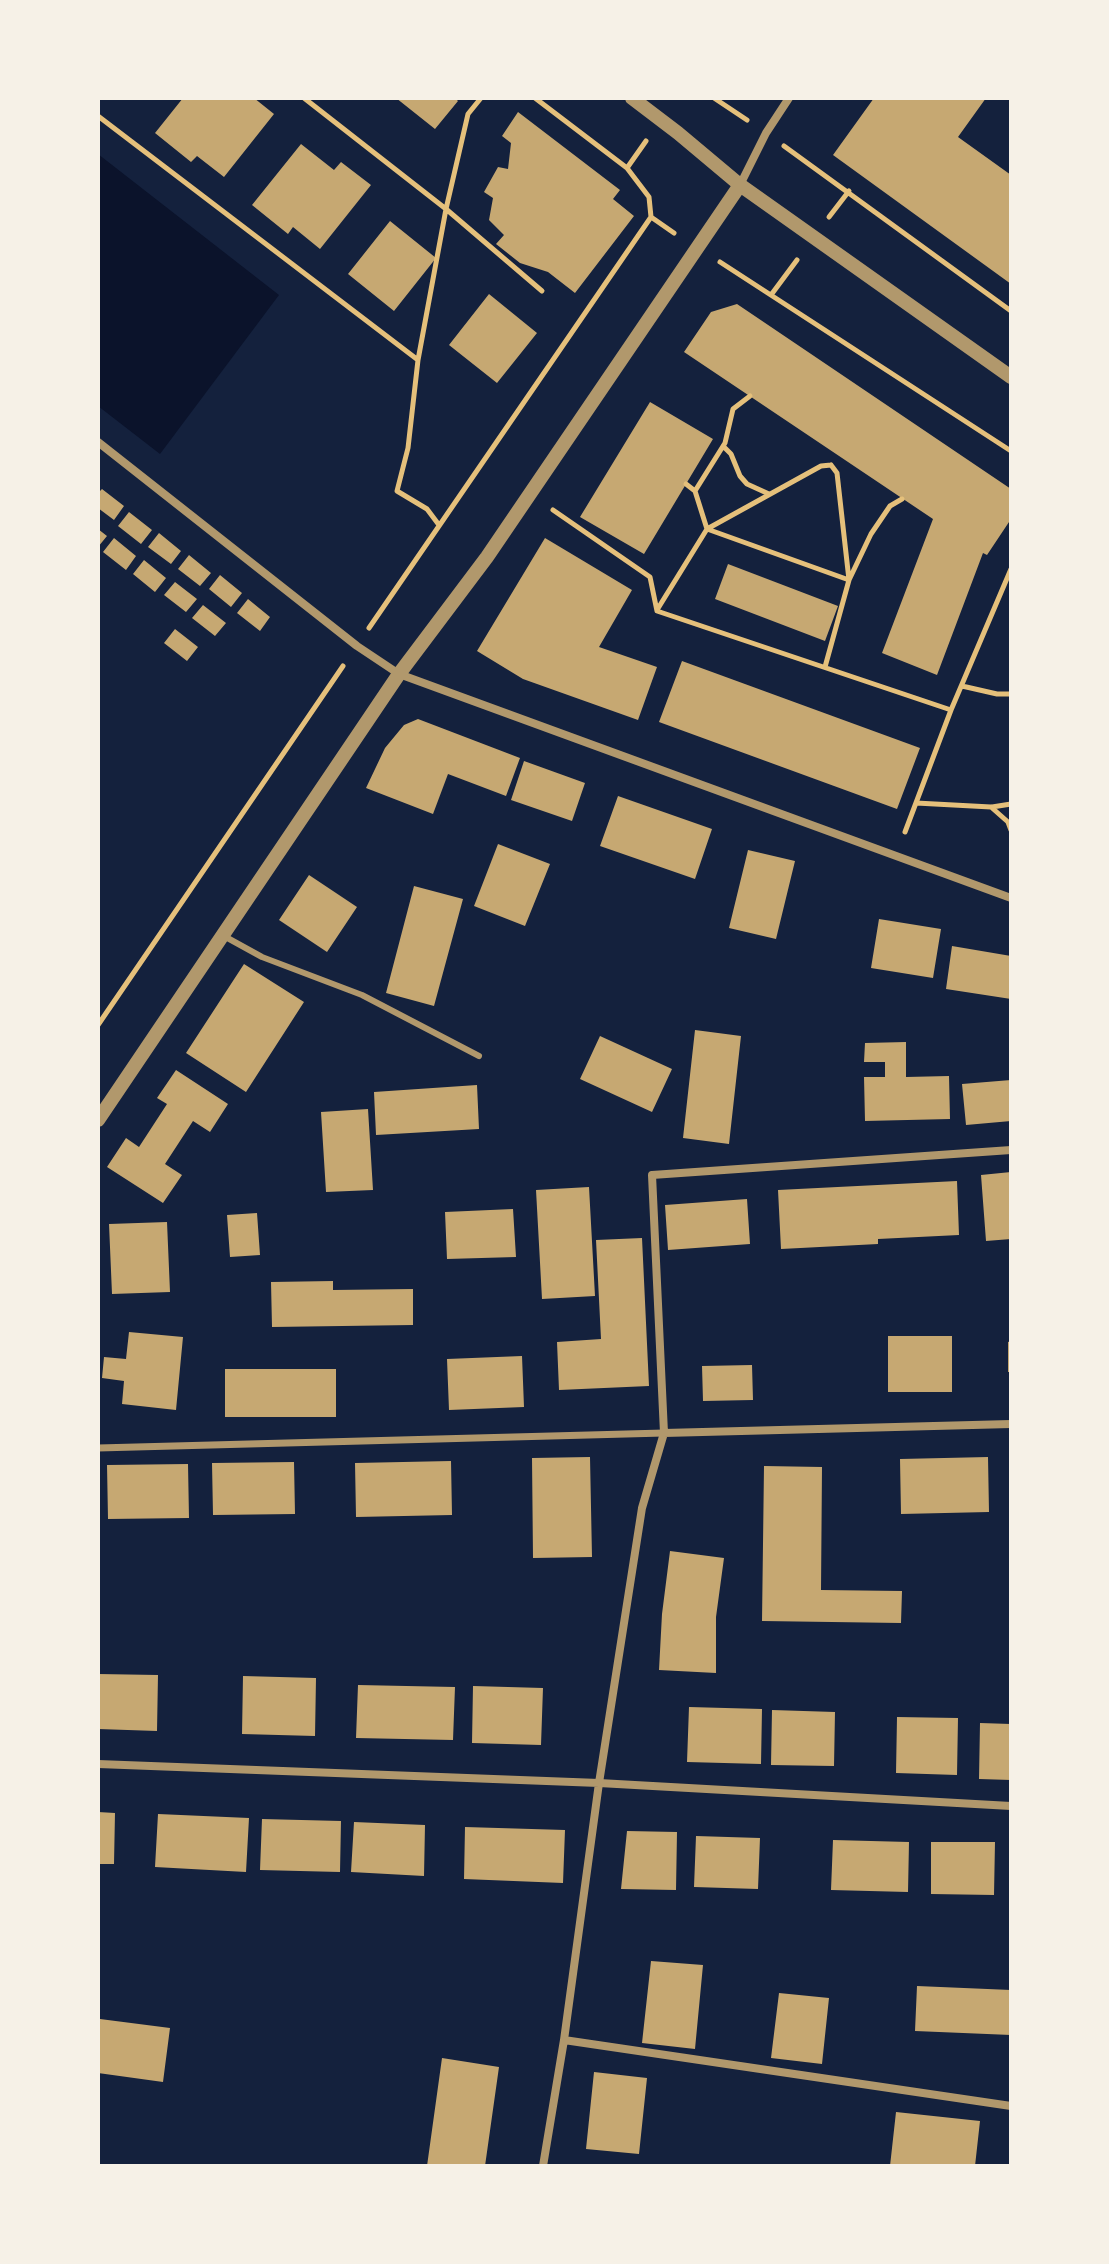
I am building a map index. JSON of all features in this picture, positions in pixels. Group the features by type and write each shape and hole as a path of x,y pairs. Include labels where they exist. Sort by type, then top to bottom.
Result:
{"street":[{"path":"632,98 740,185 1011,377"},
{"path":"98,1120 399,674 487,557 740,185 766,133 789,98"},
{"path":"98,442 357,646 399,674 1011,898"},
{"path":"543,2166 642,1508 664,1433 652,1175 1011,1150"},
{"path":"98,1448 1011,1424"},
{"path":"98,1764 599,1783 1011,1806"},
{"path":"564,2040 1011,2106"}],"lane":[{"path":"222,935 262,957 362,995 479,1056"}],"path":[{"path":"304,98 446,209 542,291"},
{"path":"439,525 427,509 397,491 408,448 418,360 446,209 468,114 481,98"},
{"path":"98,1025 651,217 649,197 627,168 535,98"},
{"path":"714,98 1011,311"},
{"path":"98,116 418,360"},
{"path":"651,217 1011,451"},
{"path":"695,491 723,446 733,409 750,396"},
{"path":"723,446 731,454 740,476 747,484 770,495"},
{"path":"657,611 707,529 821,466 831,465 837,473 849,580"},
{"path":"686,484 695,491 707,529"},
{"path":"529,494 650,577 657,611"},
{"path":"825,667 849,580 871,534 890,506 902,499"},
{"path":"707,529 849,580"},
{"path":"897,856 951,710 1011,569"},
{"path":"657,611 951,710"},
{"path":"962,686 1011,694"},
{"path":"916,803 991,807 1011,804"},
{"path":"991,807 1008,822 1011,830"}],"water":[{"path":"98,154 279,295 160,454 98,406"}],"building":[{"path":"183,98 254,98 274,114 224,177 197,156 191,162 155,133"},
{"path":"396,98 455,98 458,101 435,129"},
{"path":"874,98 986,98 958,137 1011,175 1011,284 833,155"},
{"path":"518,112 620,190 613,199 634,216 575,293 548,272 520,263 496,244 504,235 489,220 493,198 484,192 498,167 508,169 511,143 502,136"},
{"path":"301,144 334,170 341,162 371,185 320,249 293,227 288,234 252,205"},
{"path":"390,221 436,258 394,311 348,274"},
{"path":"489,294 537,333 497,383 449,345"},
{"path":"737,304 1011,489 1011,519 987,555 983,553 937,675 882,653 933,519 684,352 711,312"},
{"path":"650,402 713,439 644,554 580,517"},
{"path":"102,489 124,506 114,520 98,508 98,493"},
{"path":"129,512 152,530 141,544 118,526"},
{"path":"98,529 107,536 98,547"},
{"path":"159,533 181,551 171,564 148,547"},
{"path":"114,538 136,556 126,570 103,552"},
{"path":"545,538 632,590 599,647 657,667 638,720 523,679 477,651"},
{"path":"189,555 211,573 200,586 178,569"},
{"path":"144,560 166,578 155,592 133,574"},
{"path":"728,564 838,606 825,641 715,599"},
{"path":"220,575 242,593 231,607 209,589"},
{"path":"175,582 197,599 186,612 164,595"},
{"path":"248,599 270,617 260,631 237,613"},
{"path":"203,605 226,623 215,636 192,618"},
{"path":"175,629 198,647 187,661 164,643"},
{"path":"682,661 920,748 897,809 659,722"},
{"path":"418,719 520,758 506,796 448,774 433,814 366,788 385,748 404,725"},
{"path":"524,761 585,783 572,821 511,800"},
{"path":"618,796 712,829 695,879 600,846"},
{"path":"498,844 550,864 525,926 474,906"},
{"path":"748,850 795,861 776,939 729,928"},
{"path":"309,875 357,907 327,952 279,920"},
{"path":"414,886 463,899 434,1006 386,993"},
{"path":"879,919 941,929 933,978 871,968"},
{"path":"952,946 1011,956 1011,999 946,989"},
{"path":"244,964 304,1002 246,1092 186,1053"},
{"path":"695,1030 741,1036 729,1144 683,1138"},
{"path":"600,1036 672,1069 652,1112 580,1079"},
{"path":"906,1042 906,1077 949,1076 950,1119 865,1121 864,1077 885,1077 885,1062 864,1062 865,1043"},
{"path":"176,1070 228,1104 210,1132 193,1121 165,1164 182,1175 163,1203 107,1167 126,1138 139,1147 167,1104 157,1098"},
{"path":"1011,1080 1011,1121 966,1125 962,1084"},
{"path":"477,1085 479,1129 376,1135 374,1092"},
{"path":"368,1109 373,1190 326,1192 321,1112"},
{"path":"1011,1172 1011,1239 986,1241 981,1175"},
{"path":"957,1181 959,1235 878,1239 878,1244 781,1249 778,1190"},
{"path":"589,1187 595,1296 542,1299 536,1190"},
{"path":"747,1199 750,1244 668,1250 665,1205"},
{"path":"513,1209 516,1257 447,1259 445,1212"},
{"path":"257,1213 260,1255 230,1257 227,1215"},
{"path":"167,1222 170,1292 112,1294 109,1224"},
{"path":"642,1238 649,1386 559,1390 557,1342 601,1339 596,1240"},
{"path":"333,1281 333,1290 413,1289 413,1325 272,1327 271,1282"},
{"path":"129,1332 183,1337 176,1410 122,1404 124,1381 102,1378 104,1357 126,1359"},
{"path":"888,1336 952,1336 952,1392 888,1392"},
{"path":"1011,1341 1011,1372 1008,1372 1008,1342"},
{"path":"522,1356 524,1407 449,1410 447,1359"},
{"path":"752,1365 753,1400 703,1401 702,1366"},
{"path":"225,1369 336,1369 336,1417 225,1417"},
{"path":"590,1457 592,1557 533,1558 532,1458"},
{"path":"988,1457 989,1512 901,1514 900,1459"},
{"path":"451,1461 452,1515 356,1517 355,1463"},
{"path":"294,1462 295,1514 213,1515 212,1463"},
{"path":"188,1464 189,1518 108,1519 107,1465"},
{"path":"764,1466 822,1467 821,1590 902,1591 901,1623 762,1621"},
{"path":"670,1551 724,1558 716,1617 716,1673 659,1670"},
{"path":"98,1674 158,1675 157,1731 98,1729"},
{"path":"243,1676 316,1678 315,1736 242,1734"},
{"path":"358,1685 455,1687 453,1740 356,1738"},
{"path":"473,1686 543,1688 541,1745 472,1743"},
{"path":"689,1707 762,1709 761,1764 687,1762"},
{"path":"772,1710 835,1712 834,1766 771,1765"},
{"path":"897,1717 958,1718 957,1775 896,1773"},
{"path":"980,1723 1011,1724 1011,1780 979,1779"},
{"path":"98,1812 115,1813 114,1864 98,1864"},
{"path":"158,1814 249,1818 246,1872 155,1867"},
{"path":"262,1819 341,1821 340,1872 260,1870"},
{"path":"354,1822 425,1825 424,1876 351,1872"},
{"path":"465,1827 565,1830 563,1883 464,1879"},
{"path":"627,1831 677,1832 676,1890 621,1889"},
{"path":"696,1836 760,1838 758,1889 694,1887"},
{"path":"833,1840 909,1842 908,1892 831,1890"},
{"path":"931,1842 995,1842 994,1895 931,1894"},
{"path":"651,1961 703,1965 695,2049 642,2043"},
{"path":"917,1986 1011,1990 1011,2035 915,2031"},
{"path":"779,1993 829,1998 822,2064 771,2058"},
{"path":"100,2019 170,2028 163,2082 98,2073"},
{"path":"442,2058 499,2067 485,2166 427,2166"},
{"path":"594,2072 647,2078 639,2154 586,2149"},
{"path":"896,2112 980,2121 975,2166 890,2166"}]}
